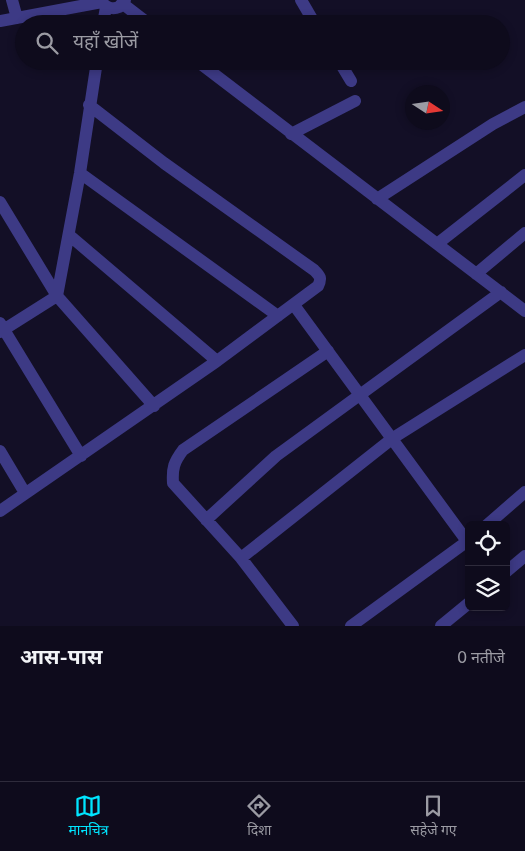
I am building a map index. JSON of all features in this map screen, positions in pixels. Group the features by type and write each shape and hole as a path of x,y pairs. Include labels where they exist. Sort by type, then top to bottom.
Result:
{"street":[{"path":"12,0 16,15"},
{"path":"301,0 310,15"},
{"path":"34,15 103,3 116,8 124,2 139,15"},
{"path":"0,21 15,18"},
{"path":"81,456 1,328 57,296 80,173 95,70"},
{"path":"209,70 525,310"},
{"path":"344,70 351,81"},
{"path":"291,134 355,101"},
{"path":"0,512 154,406 318,286 320,276 164,163 89,105"},
{"path":"377,199 494,124 525,107"},
{"path":"80,173 278,316"},
{"path":"437,244 525,175"},
{"path":"0,202 57,296 154,406"},
{"path":"476,274 525,233"},
{"path":"69,235 217,361"},
{"path":"206,520 276,456 501,292"},
{"path":"294,305 465,538"},
{"path":"293,626 241,558 173,482 174,462 183,450 328,351"},
{"path":"241,558 393,438 525,355"},
{"path":"0,451 25,493"},
{"path":"492,521 525,492"},
{"path":"352,626 465,544"},
{"path":"510,569 525,556"},
{"path":"441,626 465,606"}]}
